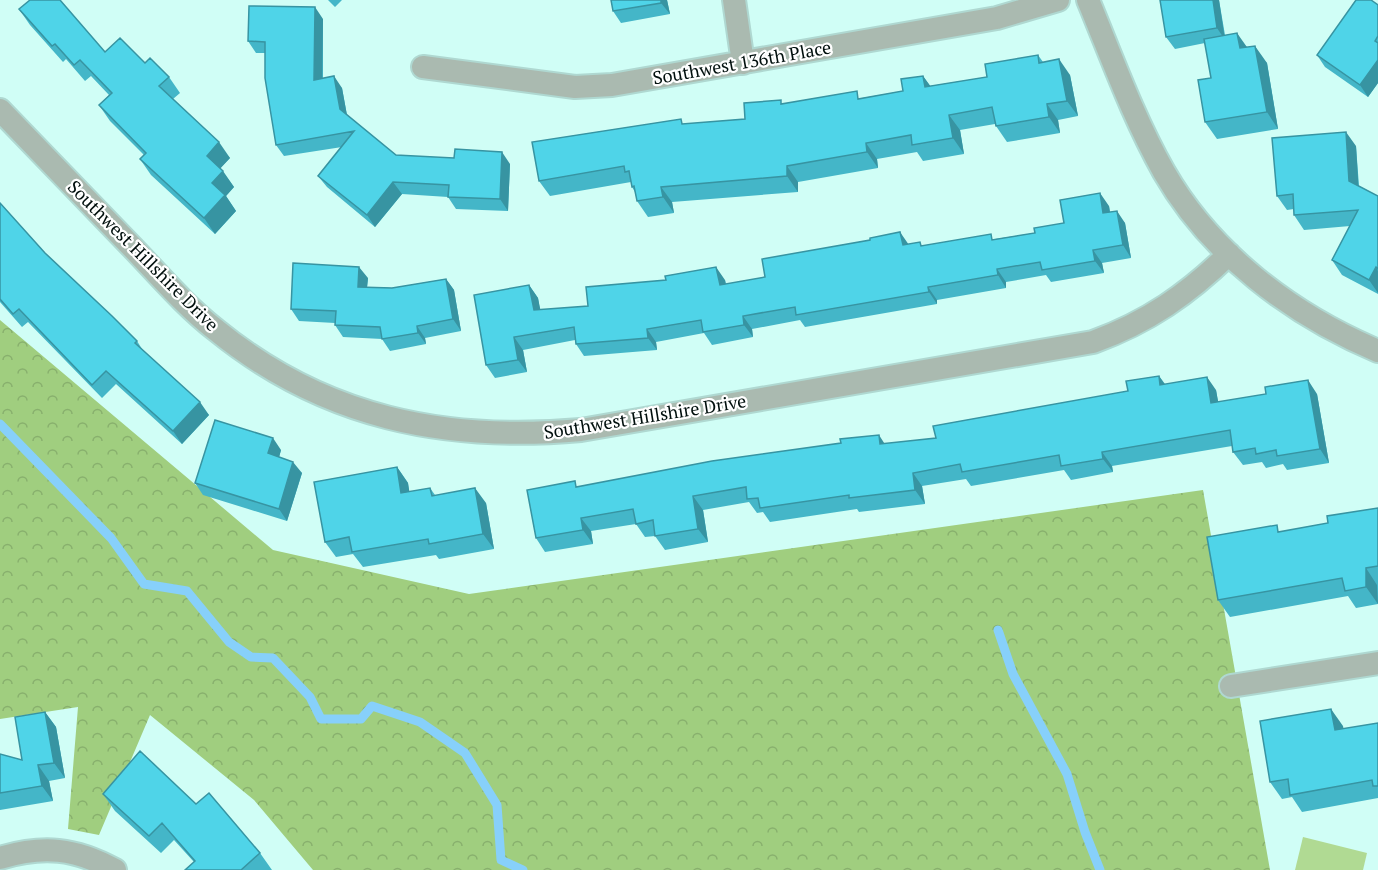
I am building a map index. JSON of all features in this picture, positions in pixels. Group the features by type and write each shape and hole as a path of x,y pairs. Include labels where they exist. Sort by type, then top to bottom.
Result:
{"street":[{"path":"734,0 743,63"},
{"name":"Southwest 136th Place","path":"423,68 575,87 612,85 997,18 1058,0"},
{"path":"1088,0 1143,134 1165,174 1192,212 1229,254 1265,286 1304,314 1378,351"},
{"name":"Southwest Hillshire Drive","path":"0,110 215,330 264,365 308,389 401,422 440,430 530,434 581,430 1093,342 1120,332 1156,313 1196,287 1229,254"},
{"path":"1231,686 1378,663"},
{"path":"0,858 28,850 61,850 93,858 115,870"}],"green space":[{"path":"0,320 273,550 469,594 1203,490 1270,870 313,870 254,800 150,715 99,835 68,829 78,707 0,719"},
{"path":"1303,837 1367,853 1363,870 1295,870"}],"building":[{"path":"30,0 60,0 105,52 120,38 145,63 150,58 169,77 159,86 219,142 207,156 223,171 212,183 225,195 204,218 140,159 146,153 99,105 112,93 80,60 74,65 55,44 52,46 19,9"},
{"path":"611,0 661,0 661,3 613,11"},
{"path":"1160,0 1213,0 1217,28 1166,37"},
{"path":"1356,0 1371,0 1378,5 1378,36 1375,41 1378,43 1378,60 1360,85 1317,55"},
{"path":"249,6 315,7 314,80 334,76 340,109 396,155 454,158 455,149 502,152 500,199 448,197 449,185 393,182 367,215 318,176 354,131 276,145 265,78 265,42 248,41"},
{"path":"1237,33 1240,48 1255,46 1267,112 1205,122 1198,80 1211,78 1204,39"},
{"path":"1038,55 1039,63 1059,59 1067,101 1047,104 1049,117 996,126 992,107 949,115 953,138 912,145 911,135 866,143 867,152 787,166 787,176 661,187 663,197 637,201 629,171 625,172 624,166 539,181 532,142 681,119 682,124 745,119 744,103 781,100 781,104 857,91 858,99 903,91 901,79 923,76 925,87 987,77 985,64"},
{"path":"1346,132 1349,181 1378,196 1378,269 1376,267 1369,280 1332,260 1358,210 1294,215 1293,194 1277,196 1272,138"},
{"path":"1100,193 1103,213 1117,211 1123,245 1093,250 1095,261 1042,270 1040,262 997,269 998,275 928,287 929,292 796,315 795,307 743,316 744,325 703,332 701,320 647,329 648,338 576,344 574,327 514,337 518,360 486,365 474,295 529,285 534,310 588,306 586,287 666,280 665,276 716,267 720,285 765,277 762,259 870,240 870,238 900,232 903,245 920,242 921,246 991,234 992,240 1035,233 1034,228 1064,223 1060,200"},
{"path":"0,203 45,253 137,341 135,343 200,402 173,431 106,371 92,385 19,309 13,314 0,299"},
{"path":"293,263 359,267 358,287 392,288 446,279 453,319 417,326 418,333 382,339 380,327 335,325 336,311 291,309"},
{"path":"1159,376 1160,385 1207,377 1211,403 1266,394 1265,387 1308,380 1320,449 1277,456 1276,450 1256,454 1255,448 1233,452 1230,430 1102,452 1103,459 1061,466 1059,455 962,472 960,464 913,473 915,490 849,498 849,495 760,508 758,498 747,499 746,487 693,496 698,529 655,536 653,520 636,524 633,509 581,518 583,530 536,538 527,490 575,481 576,487 712,461 841,443 840,439 879,435 880,444 936,438 933,426 1128,391 1126,381"},
{"path":"215,420 273,438 268,453 293,462 279,509 195,483"},
{"path":"397,467 401,493 430,488 432,496 475,488 483,534 429,544 428,539 352,552 349,537 325,542 314,482"},
{"path":"1378,508 1378,566 1366,568 1366,587 1345,591 1342,578 1218,600 1207,537 1277,525 1278,532 1328,523 1327,516"},
{"path":"1331,709 1335,730 1378,723 1378,786 1373,786 1372,780 1290,795 1288,779 1270,782 1260,721"},
{"path":"45,712 54,763 38,765 42,786 0,793 0,754 22,760 15,717"},
{"path":"140,751 196,804 209,793 260,853 241,870 185,870 195,861 162,823 149,836 103,794"}],"waterway":[{"path":"0,424 111,538 144,584 187,591 229,642 251,657 273,658 310,697 321,719 361,719 372,706 420,722 465,753 497,805 501,860 523,870"},
{"path":"998,630 1013,674 1067,774 1085,832 1100,870"}]}
